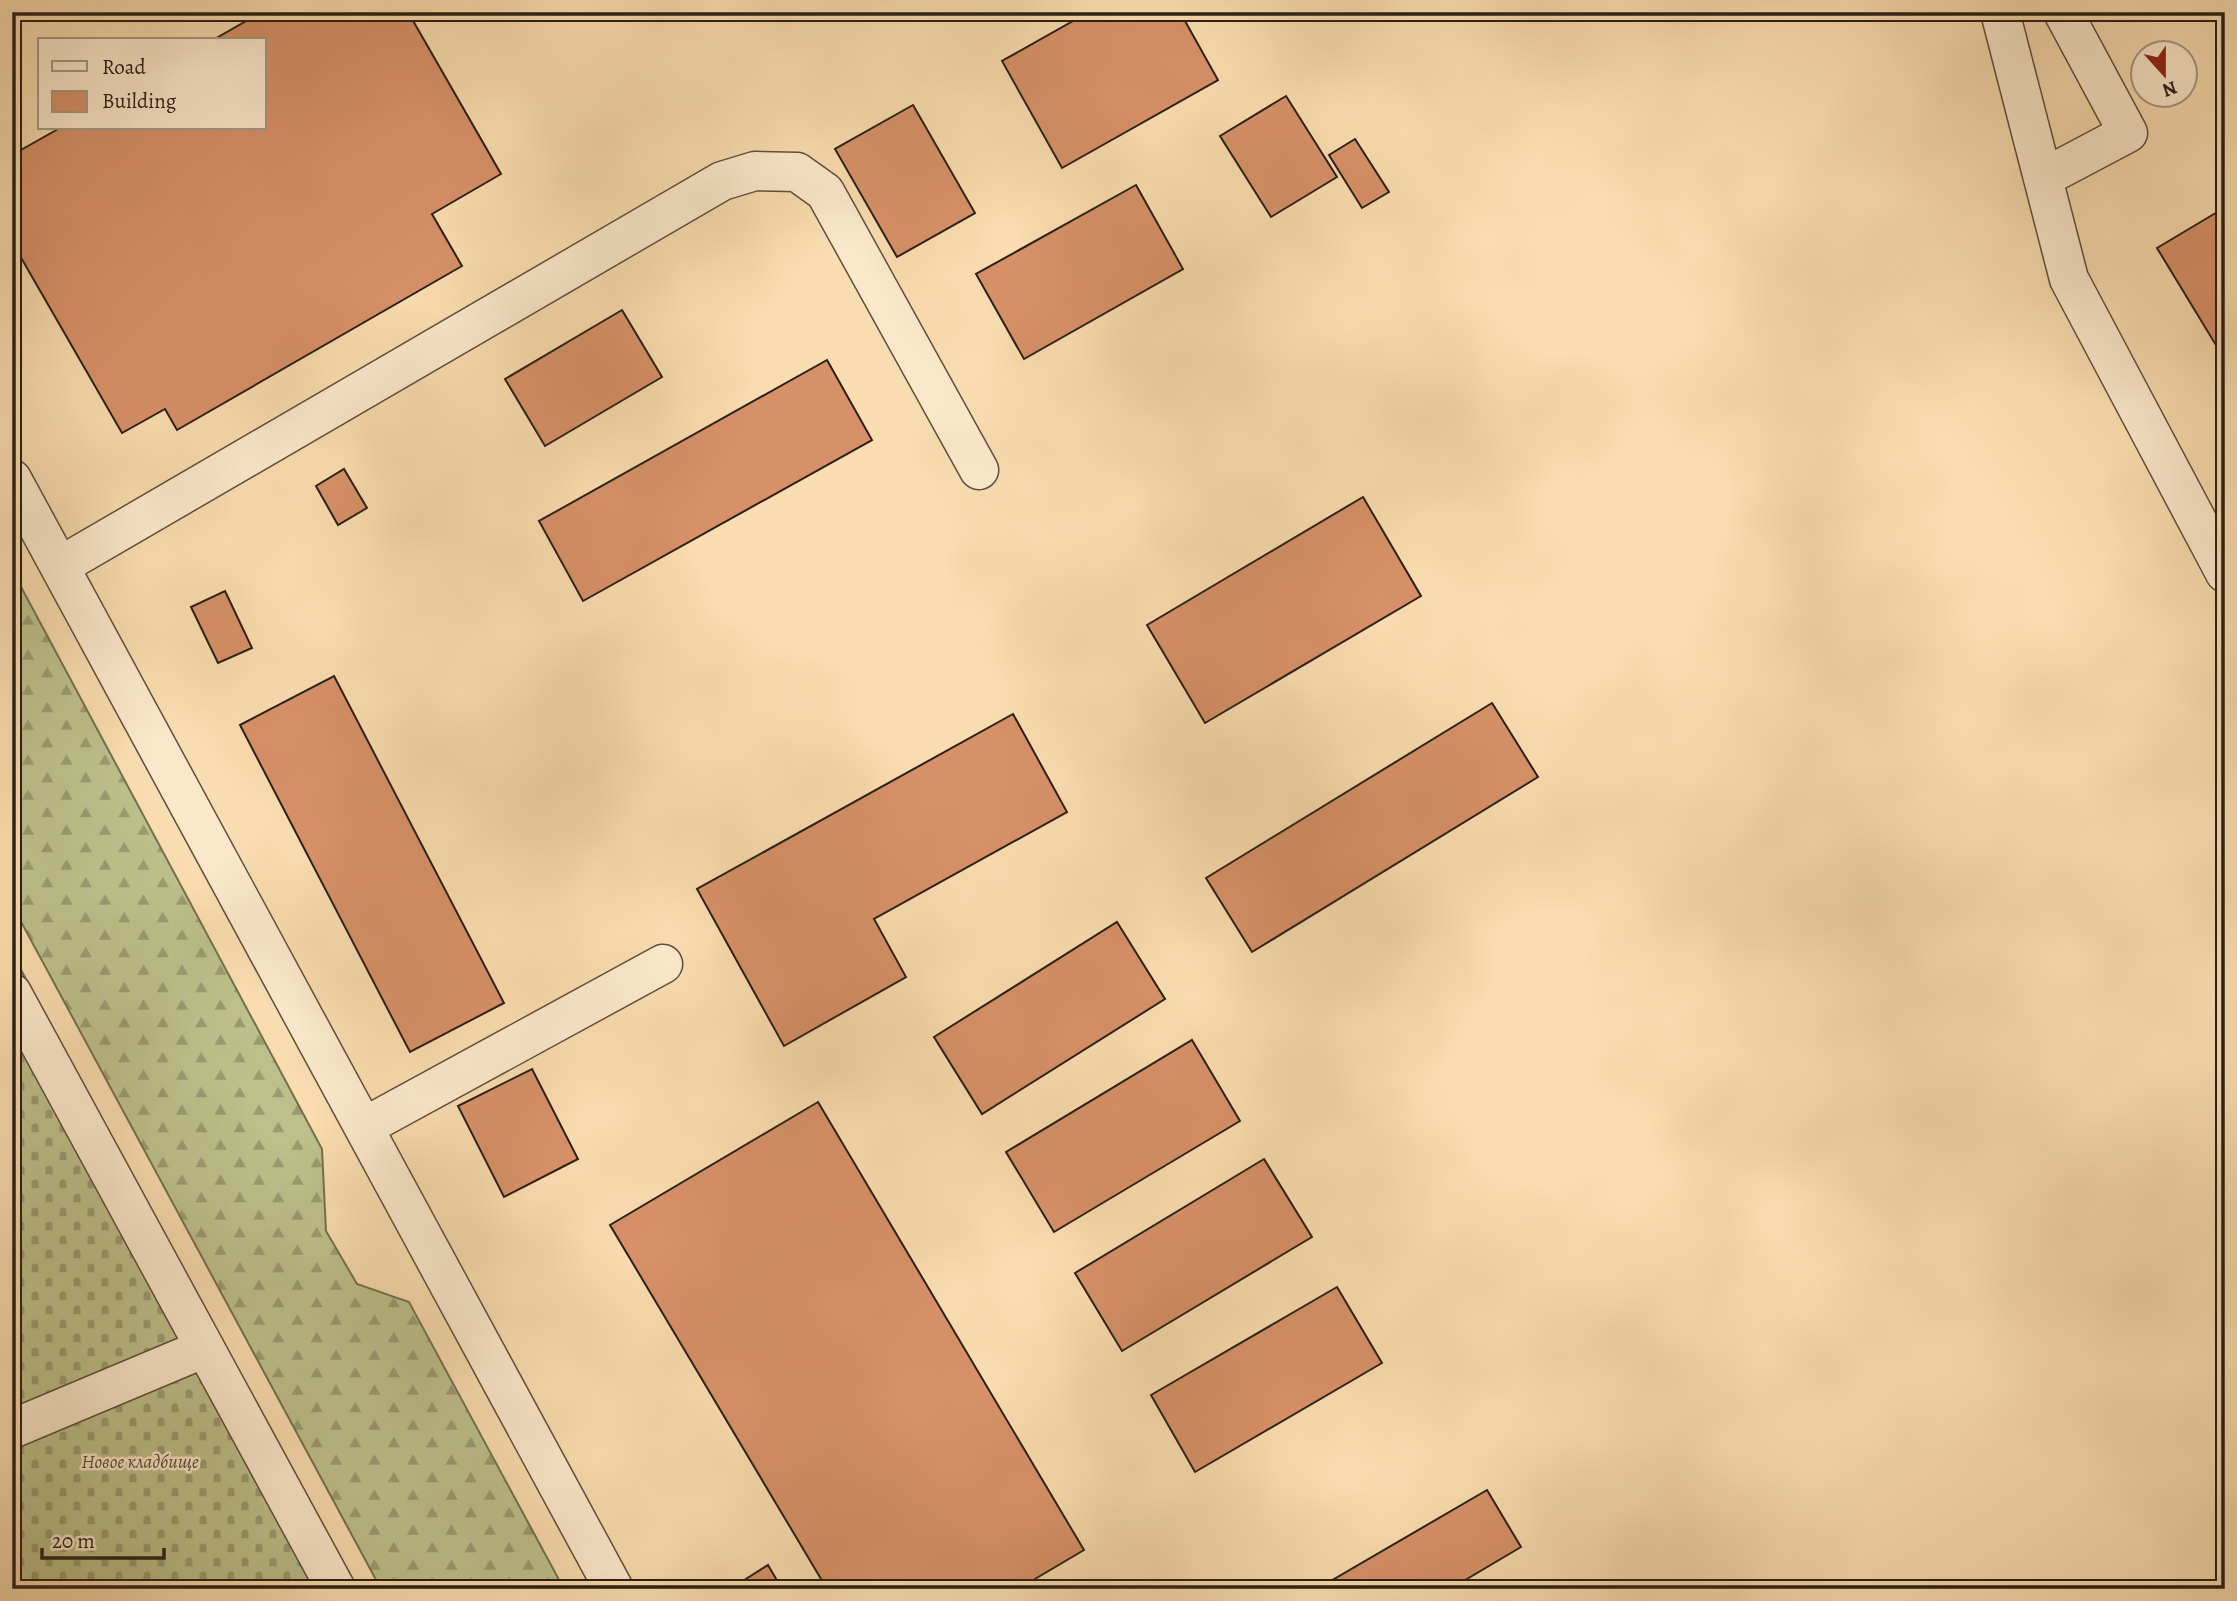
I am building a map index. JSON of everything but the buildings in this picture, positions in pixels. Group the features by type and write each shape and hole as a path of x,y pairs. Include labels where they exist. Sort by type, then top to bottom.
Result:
{"lane":[{"path":"2000,12 2069,279 2225,573"},
{"path":"2043,178 2128,134 2063,12"},
{"path":"60,566 722,181 755,171 797,172 825,192 979,470"},
{"path":"12,479 614,1589"},
{"path":"363,1128 663,964"},
{"path":"12,993 26,1051 205,1348 336,1589"},
{"path":"12,1429 205,1348"}],"green space":[{"path":"12,570 322,1149 326,1231 357,1284 409,1302 564,1589 381,1589 12,905"},
{"name":"Новое кладбище","path":"12,953 354,1589 12,1589"}]}
